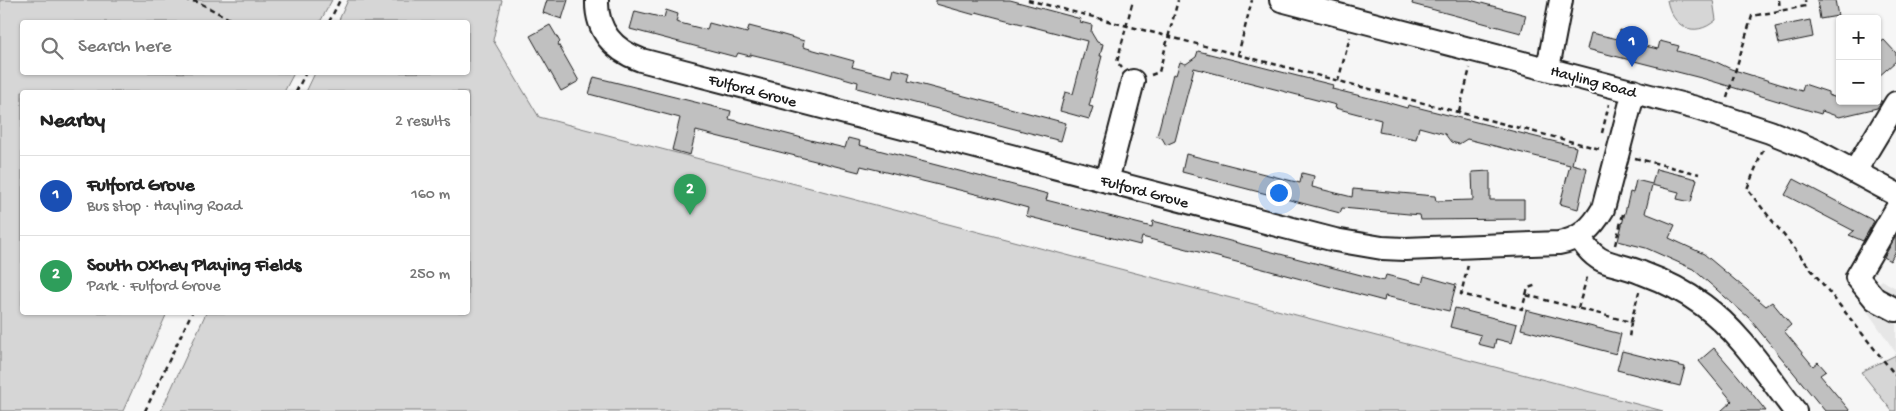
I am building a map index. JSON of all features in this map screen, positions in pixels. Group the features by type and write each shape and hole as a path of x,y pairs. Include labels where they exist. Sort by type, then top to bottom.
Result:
{"street":[{"name":"Fulford Grove","path":"597,0 598,16 606,35 620,51 641,60 1336,240 1364,246 1404,249 1559,243 1579,237"},
{"name":"Hayling Road","path":"1281,0 1323,5 1355,19 1548,68 1721,116 1770,132 1814,150 1896,194"},
{"path":"1548,68 1560,0"},
{"path":"1107,181 1133,81"},
{"path":"1634,91 1603,209 1594,222 1579,237 1593,255 1603,262 1643,273 1682,291 1723,323 1795,411"},
{"path":"1855,171 1896,103"},
{"path":"1896,210 1857,277 1875,299 1896,310"}],"path":[{"path":"184,0 198,2 231,20"},
{"path":"330,20 340,0"},
{"path":"1028,0 1699,174"},
{"path":"1133,0 1118,62 1133,81 1159,72 1178,0"},
{"path":"1238,55 1252,0"},
{"path":"1778,0 1780,11"},
{"path":"1721,116 1752,16 1806,6 1805,0"},
{"path":"1338,81 1355,19"},
{"path":"1459,112 1474,49"},
{"path":"297,90 304,75"},
{"path":"1770,132 1747,189 1896,376"},
{"path":"1473,246 1461,294 1522,309 1528,288 1536,285"},
{"path":"1578,308 1593,255"},
{"path":"1629,338 1643,273"},
{"path":"1526,295 1631,322"},
{"path":"145,411 191,315"}],"shaded area":[{"path":"0,0 332,0 321,20 20,20 20,75 293,75 285,90 20,90 20,315 166,315 123,411 0,411"},
{"path":"348,0 502,0 493,40 539,117 1663,411 161,411 205,315 470,315 470,90 307,90 314,75 470,75 470,20 339,20"},
{"path":"1667,0 1713,0 1716,20 1700,29 1685,27 1674,17"},
{"path":"1881,280 1896,288 1896,353 1848,283 1878,286"},
{"path":"1896,355 1896,411 1892,411 1861,372"}],"building":[{"path":"547,0 568,0 562,19 543,13"},
{"path":"936,0 1010,0 1081,19 1080,22 1092,25 1091,32 1097,42 1103,44 1100,56 1102,56 1089,106 1093,107 1089,119 1060,111 1065,92 1073,94 1087,41 976,12 975,15 936,4"},
{"path":"1413,0 1470,0 1526,15 1521,33 1412,4"},
{"path":"1817,0 1835,0 1838,15 1820,19"},
{"path":"666,10 678,14 676,22 707,30 709,23 747,33 749,26 780,34 804,41 803,47 854,61 852,67 892,77 894,69 910,73 908,81 1066,123 1061,141 857,88 858,82 812,69 750,54 750,56 738,53 736,57 630,29 635,11 664,18"},
{"path":"1810,20 1813,37 1779,44 1775,27"},
{"path":"550,25 560,42 558,44 579,81 561,91 530,36"},
{"path":"1620,30 1634,33 1631,43 1658,49 1660,41 1679,46 1677,51 1712,60 1731,69 1802,91 1804,84 1828,92 1828,95 1836,98 1836,105 1879,105 1877,108 1839,117 1822,111 1821,114 1705,79 1587,49 1591,33 1618,39"},
{"path":"1884,40 1896,53 1896,61 1881,74 1881,60 1881,42"},
{"path":"1198,51 1333,85 1332,89 1407,108 1408,105 1576,147 1572,164 1587,168 1578,209 1560,204 1570,165 1467,139 1459,144 1451,142 1445,134 1419,127 1416,139 1379,132 1381,120 1335,108 1336,105 1194,68 1175,141 1166,145 1162,138 1157,136 1173,74 1176,75 1180,62 1186,64 1196,57"},
{"path":"594,77 731,111 729,119 810,140 845,148 848,138 860,141 859,145 1048,194 1046,200 1152,227 1153,221 1384,281 1386,275 1422,284 1424,276 1456,285 1449,311 1385,296 1384,301 1142,237 1140,245 1026,216 1028,208 996,199 861,166 859,172 696,131 690,155 672,150 680,118 589,94"},
{"path":"1186,154 1300,183 1302,173 1314,176 1312,187 1352,197 1353,189 1435,196 1436,201 1473,200 1472,172 1490,171 1490,200 1524,200 1524,219 1421,220 1420,215 1342,208 1340,213 1182,172"},
{"path":"1656,169 1697,179 1691,202 1677,199 1679,192 1652,185 1645,213 1675,225 1669,238 1704,254 1766,306 1772,302 1791,325 1784,331 1813,366 1818,362 1826,371 1820,375 1850,411 1825,411 1748,317 1693,269 1646,248 1618,241 1630,192 1633,193 1636,180 1652,184"},
{"path":"1794,179 1874,221 1863,241 1849,235 1854,231 1785,195"},
{"path":"1896,236 1896,251 1890,261 1884,257"},
{"path":"1455,308 1517,324 1512,343 1496,339 1494,348 1478,344 1481,335 1450,327"},
{"path":"1526,310 1621,334 1616,354 1521,329"},
{"path":"1714,348 1766,411 1721,411 1732,401 1699,361"},
{"path":"1622,351 1685,367 1680,386 1617,370"}],"place":[{"name":"Fulford Grove","path":"1632,67"},
{"name":"South Oxhey Playing Fields","path":"690,215"}]}
